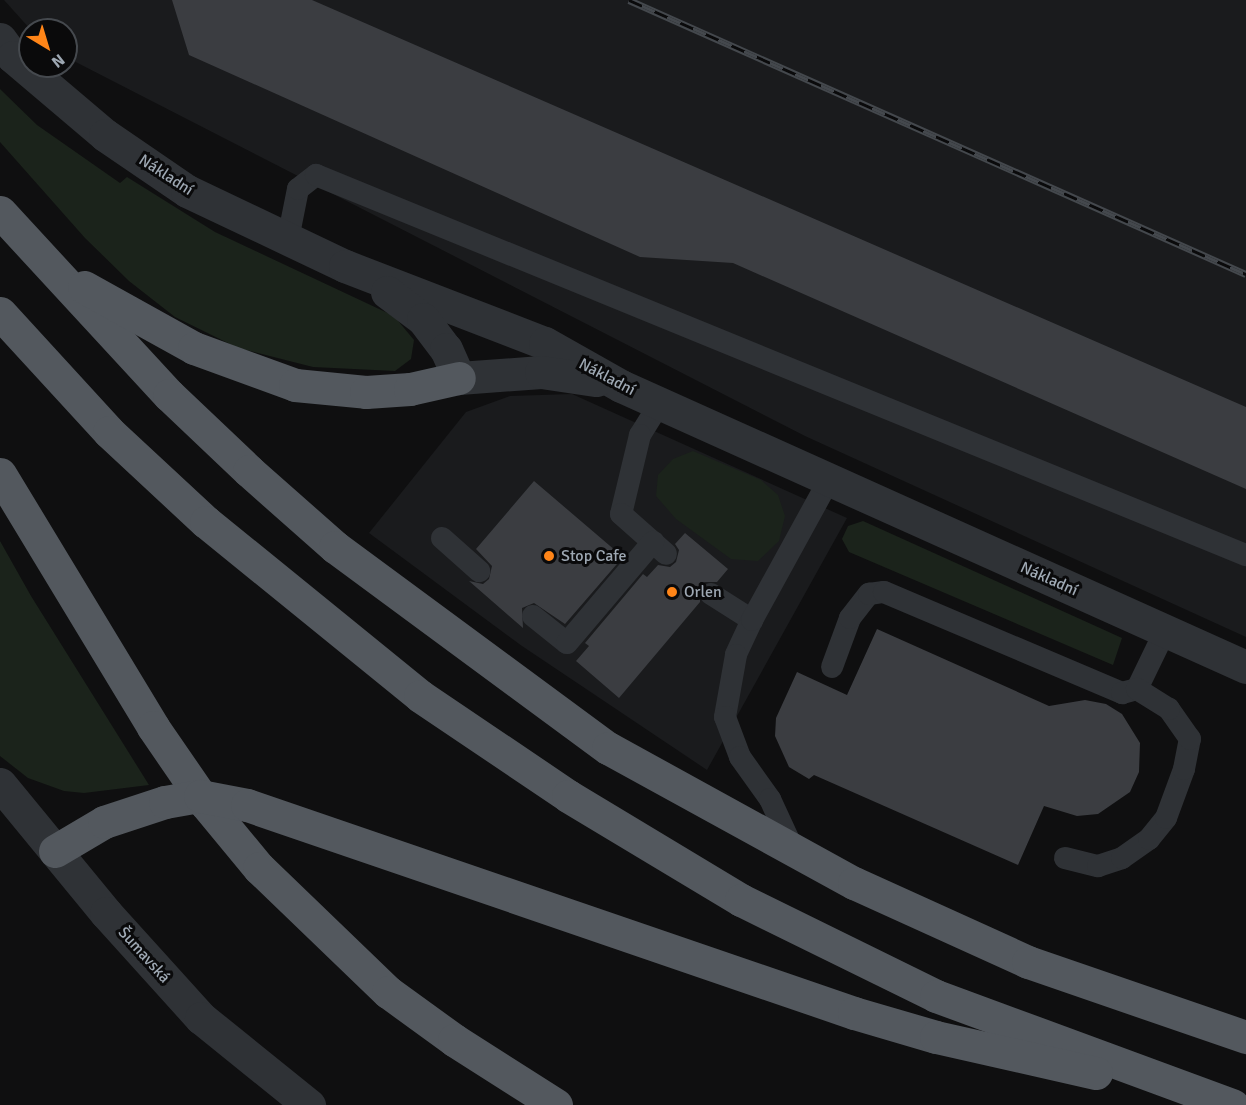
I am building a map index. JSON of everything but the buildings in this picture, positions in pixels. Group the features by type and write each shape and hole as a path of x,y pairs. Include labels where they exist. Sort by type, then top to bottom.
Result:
{"highway":[{"path":"0,212 169,395 335,547 608,748 854,883 1028,962 1246,1037"},
{"path":"32,249 124,313 194,348 266,377 323,390 366,392 410,389 459,378"},
{"path":"0,313 109,432 206,522 420,696 568,796 741,900 936,996 1223,1102"},
{"path":"0,474 153,728 206,804 259,868 388,992 454,1040 556,1105"},
{"path":"55,851 104,822 165,802 200,796 247,805 854,1013 999,1052 1223,1102"}],"street":[{"name":"Nákladní","path":"0,39 13,57 105,135 188,191 345,266 545,343 621,386 1246,667"},
{"path":"345,266 423,319 446,349 459,378 540,372 621,386"},
{"name":"Šumavská","path":"0,784 55,851 201,1018 309,1105"}],"lane":[{"path":"288,239 298,189 316,175 1246,555"},
{"path":"533,616 567,643 660,548 621,514 640,435 660,404"},
{"path":"793,849 770,800 740,757 725,717 736,655 752,620 829,480"},
{"path":"442,538 479,571"},
{"path":"832,667 850,618 869,594 884,592 1122,693 1137,689 1169,709 1190,739 1184,769 1166,818 1149,839 1122,858 1098,866 1065,858"},
{"path":"711,594 752,620"},
{"path":"1137,689 1165,631"}],"shaded area":[{"path":"4,0 1246,0 1246,637 805,436 78,63 78,18 20,18"},
{"path":"0,89 37,125 120,183 127,177 215,232 394,316 414,340 411,359 395,371 313,367 238,348 175,317 129,281 85,238 0,142"},
{"path":"572,394 847,518 707,770 522,646 369,533 466,412 510,396"},
{"path":"693,451 761,480 778,495 785,516 779,541 758,561 731,559 676,519 656,496 658,475 673,459"},
{"path":"863,521 1122,638 1113,665 849,552 842,539 848,526"},
{"path":"0,541 31,596 149,785 84,793 64,791 28,778 0,756"}],"railway":[{"path":"629,0 1246,274"}],"place":[{"name":"Stop Cafe","path":"549,556"},
{"name":"Orlen","path":"672,592"}]}
